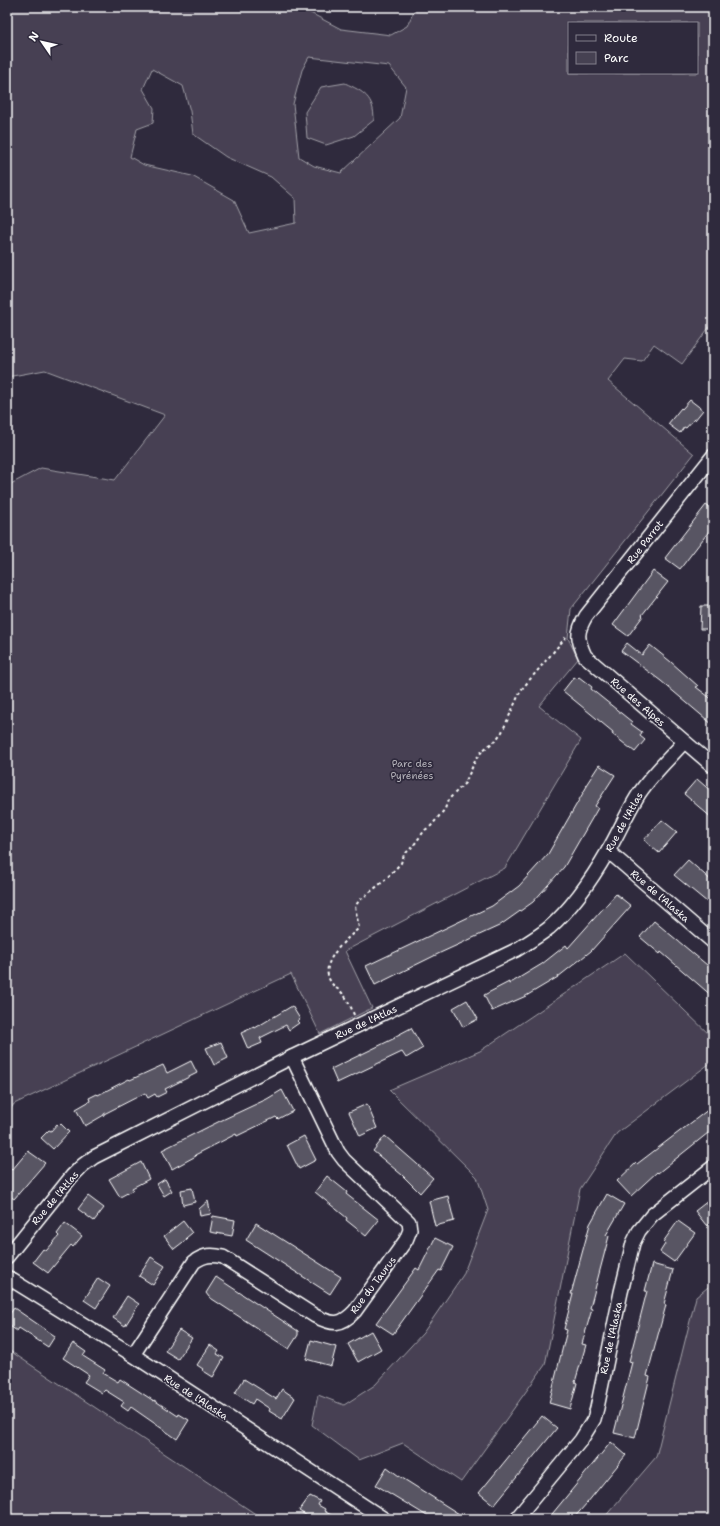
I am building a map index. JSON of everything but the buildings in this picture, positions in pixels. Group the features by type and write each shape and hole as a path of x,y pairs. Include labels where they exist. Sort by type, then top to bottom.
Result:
{"street":[{"name":"Rue Parrot","path":"578,629 591,610 713,456"},
{"name":"Rue des Alpes","path":"578,629 579,643 585,656 713,766"},
{"name":"Rue de l'Atlas","path":"7,1257 72,1176 88,1161 292,1057 516,950 533,940 557,920 576,899 608,851 637,796 684,742"},
{"name":"Rue de l'Alaska","path":"608,851 713,942"},
{"name":"Rue du Taurus","path":"133,1355 194,1262 207,1255 223,1258 315,1316 326,1321 336,1323 347,1319 355,1311 406,1240 410,1230 409,1222 344,1160 338,1152 292,1057"},
{"name":"Rue de l'Alaska","path":"516,1519 581,1440 594,1419 598,1408 621,1292 633,1243 639,1231 652,1215 713,1166"},
{"name":"Rue de l'Alaska","path":"7,1276 133,1355 384,1519"}],"path":[{"path":"360,1025 346,997 341,991 334,987 330,980 328,969 332,955 359,928 355,906 360,900 384,881 401,863 404,855 445,809 448,800 465,783 476,759 483,750 496,741 502,732 521,690 570,632 578,629"}],"green space":[{"name":"Parc des Pyrénées","path":"7,7 299,7 341,29 391,35 407,26 416,7 713,7 713,322 682,364 654,344 642,361 625,359 608,381 694,454 571,609 568,638 578,659 539,706 581,740 505,868 345,951 372,1008 320,1034 291,974 14,1104 7,1114 7,486 41,468 115,480 165,415 45,370 7,377","holes":["309,57 389,66 406,87 400,118 341,173 314,166 299,157 293,104 302,70","152,69 183,86 190,111 193,134 226,157 271,177 295,198 296,223 249,233 234,200 192,176 144,165 130,157 137,129 153,123 154,108 143,89"]},
{"path":"345,83 358,89 367,96 374,112 374,120 354,136 326,145 307,138 305,112 321,87"},
{"path":"625,953 713,1038 713,1061 617,1133 580,1189 545,1365 461,1482 403,1443 359,1460 312,1425 318,1395 344,1405 375,1385 423,1333 463,1275 488,1210 477,1177 389,1090 480,1051"},
{"path":"713,1283 713,1519 603,1519 656,1457 696,1297"},
{"path":"7,1349 263,1519 7,1519"}]}
